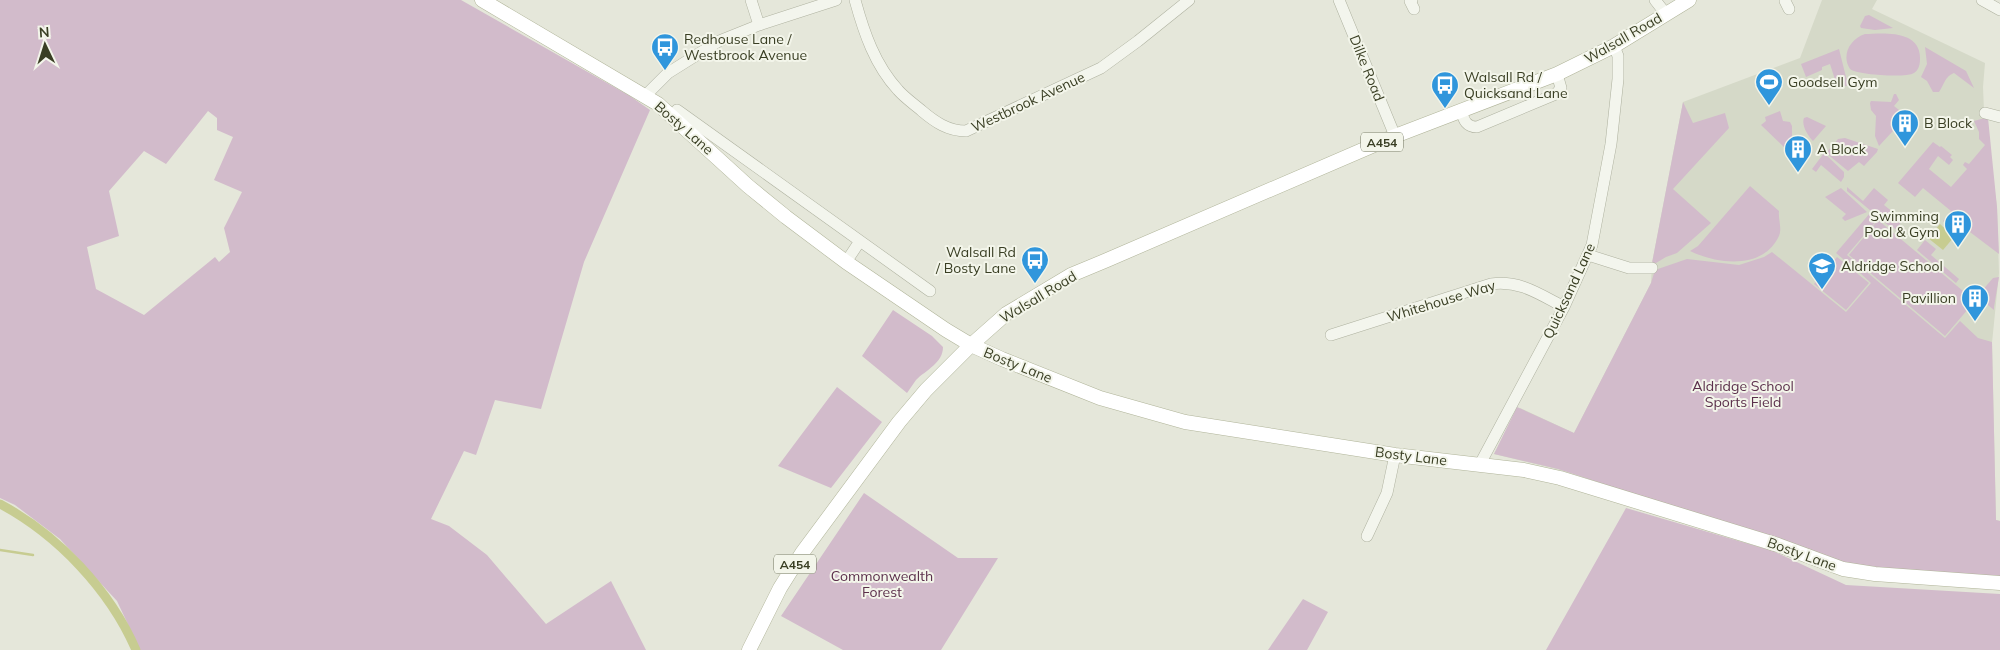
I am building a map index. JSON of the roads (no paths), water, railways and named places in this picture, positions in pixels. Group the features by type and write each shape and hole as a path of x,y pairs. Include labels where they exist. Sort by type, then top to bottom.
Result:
{"main road":[{"name":"Bosty Lane","path":"482,0 658,104 748,186 786,217 846,262 946,330 971,345 1100,398 1185,422 1395,455 1524,470 1560,478 1778,545 1843,569 1874,574 2000,583"},
{"name":"Walsall Road","path":"749,650 780,588 802,553 899,422 926,390 971,345 1006,314 1071,275 1395,136 1557,74 1614,46 1689,0"}],"street":[{"path":"751,0 759,24"},
{"path":"645,96 668,73 719,41 759,24 836,0"},
{"name":"Westbrook Avenue","path":"855,0 870,45 888,78 899,91 927,116 948,129 956,131 966,131 1101,68 1189,0"},
{"name":"Dilke Road","path":"1339,0 1395,136"},
{"path":"1655,0 1666,14"},
{"path":"1982,0 2000,10"},
{"name":"Quicksand Lane","path":"1480,464 1564,307 1588,255 1595,233 1611,144 1619,69 1618,56 1614,46"},
{"path":"1461,111 1469,126 1477,127 1556,94 1561,88 1557,74"},
{"name":"Bosty Lane","path":"677,110 860,241 911,284 930,292"},
{"path":"1985,112 2000,117"},
{"path":"846,262 860,241"},
{"path":"1588,255 1629,268 1652,268"},
{"name":"Whitehouse Way","path":"1331,335 1345,336 1491,284 1503,282 1520,285 1564,307"},
{"path":"1367,536 1387,493 1395,455"}],"waterway":[{"path":"0,504 42,531 80,566 112,606 136,650"},
{"path":"0,550 33,555"}],"place":[{"name":"Redhouse Lane / Westbrook Avenue","path":"665,71"},
{"name":"Goodsell Gym","path":"1769,106"},
{"name":"Walsall Rd / Quicksand Lane","path":"1445,109"},
{"name":"B Block","path":"1905,147"},
{"name":"A Block","path":"1798,173"},
{"name":"Swimming Pool & Gym","path":"1958,248"},
{"name":"Walsall Rd / Bosty Lane","path":"1035,284"},
{"name":"Aldridge School","path":"1822,290"},
{"name":"Pavillion","path":"1975,322"}],"park label":[{"name":"Aldridge School Sports Field","path":"1743,394"},
{"name":"Commonwealth Forest","path":"882,584"}]}
